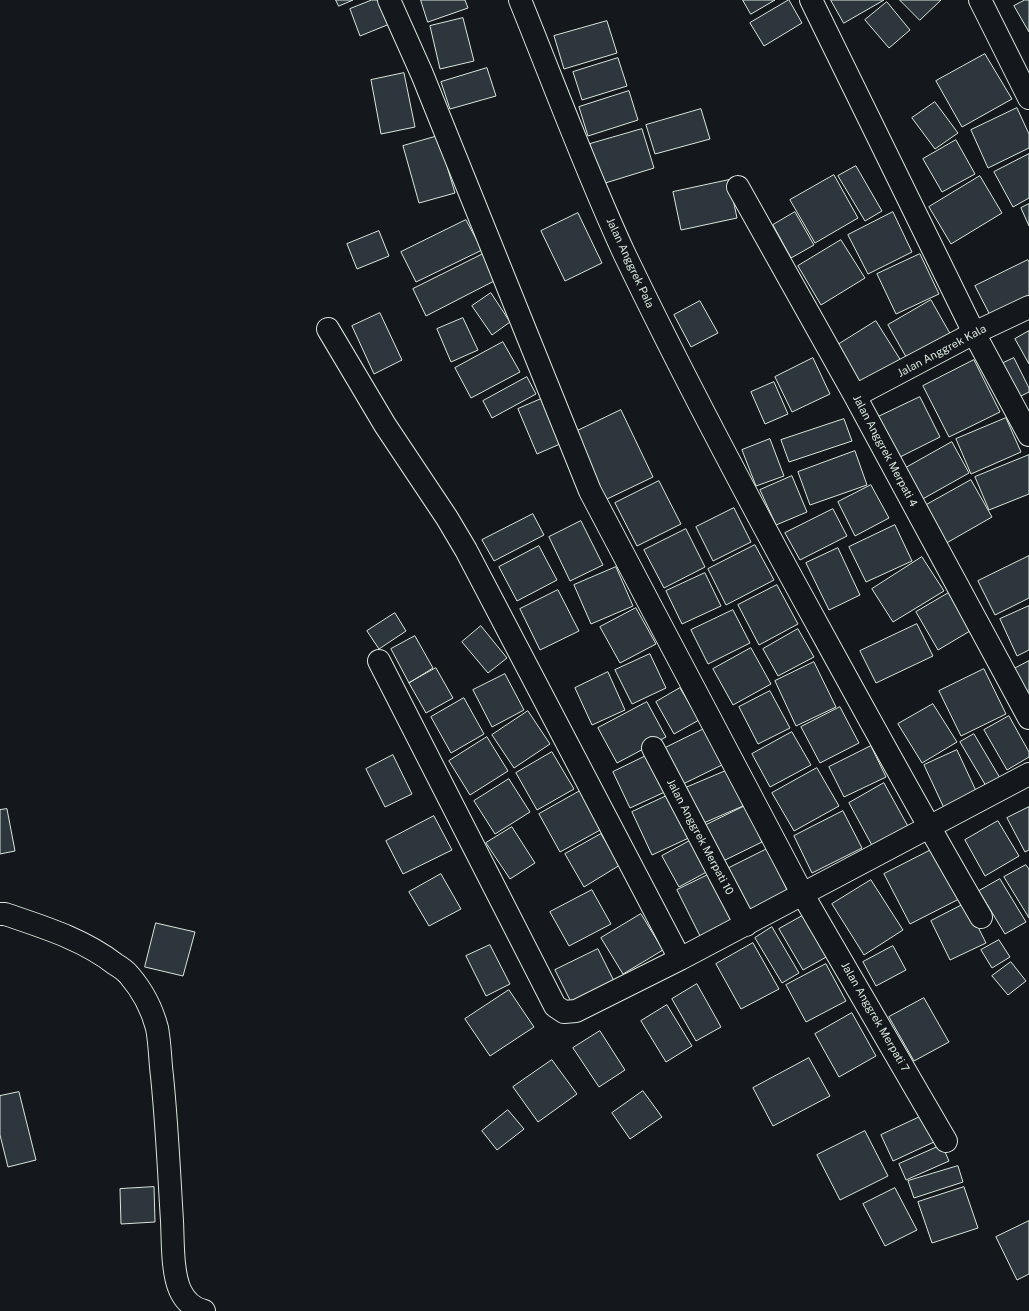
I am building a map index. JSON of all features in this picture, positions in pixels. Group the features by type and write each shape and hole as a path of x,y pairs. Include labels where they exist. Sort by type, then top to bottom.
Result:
{"street":[{"name":"Jalan Anggrek Merpati 7","path":"389,0 422,74 590,491 803,895 946,1141"},
{"name":"Jalan Anggrek Pala","path":"520,0 602,203 624,252 694,393 758,517 929,828 982,917"},
{"path":"811,0 974,333 1029,435"},
{"path":"980,0 1029,98"},
{"name":"Jalan Anggrek Merpati 4","path":"738,186 855,396 1029,718"},
{"name":"Jalan Anggrek Kala","path":"855,396 974,333 1029,307"},
{"path":"328,329 385,425 447,518 466,550 680,959"},
{"path":"379,661 555,1006 564,1012 576,1011 680,959 1029,774"},
{"name":"Jalan Anggrek Merpati 10","path":"653,748 746,925"},
{"path":"0,914 5,914 60,934 90,948 128,973 140,988 146,999 157,1029 166,1121 173,1247 179,1289 185,1299 192,1306 204,1311"}],"building":[{"path":"336,0 353,0 339,6"},
{"path":"372,0 389,0 397,21 360,36 350,9"},
{"path":"421,0 465,0 468,8 428,22"},
{"path":"743,0 775,0 751,14"},
{"path":"789,0 802,23 764,46 750,23"},
{"path":"831,0 884,0 844,23"},
{"path":"900,0 941,0 920,20"},
{"path":"1025,0 1029,0 1029,32 1014,6"},
{"path":"887,2 910,30 889,48 865,20"},
{"path":"463,18 474,61 440,69 430,26"},
{"path":"607,21 617,53 564,69 554,36"},
{"path":"985,54 1012,99 962,127 936,81"},
{"path":"618,58 627,86 582,100 573,72"},
{"path":"487,68 496,96 450,109 441,82"},
{"path":"404,73 415,127 381,134 371,80"},
{"path":"629,91 638,120 588,136 579,107"},
{"path":"935,102 958,133 935,149 912,118"},
{"path":"1017,108 1029,134 1029,148 988,168 971,130"},
{"path":"701,109 710,139 655,154 646,125"},
{"path":"642,129 654,168 602,184 590,144"},
{"path":"438,136 455,193 419,203 403,146"},
{"path":"956,140 975,174 942,192 923,159"},
{"path":"1029,154 1029,198 1013,207 994,172"},
{"path":"856,166 882,211 865,221 838,176"},
{"path":"834,175 858,218 815,243 790,200"},
{"path":"980,176 1002,213 951,244 929,207"},
{"path":"729,180 737,218 681,230 673,192"},
{"path":"1029,204 1029,226 1021,208"},
{"path":"795,212 814,245 791,258 773,225"},
{"path":"893,212 912,252 868,274 848,235"},
{"path":"578,213 602,263 565,281 541,231"},
{"path":"466,220 482,250 416,282 401,252"},
{"path":"379,231 389,256 357,269 347,244"},
{"path":"841,240 865,278 821,305 798,266"},
{"path":"483,254 496,280 426,316 413,289"},
{"path":"920,254 939,294 896,314 877,274"},
{"path":"1028,260 1029,298 991,317 975,286"},
{"path":"491,293 510,322 492,335 472,306"},
{"path":"931,300 952,337 909,362 888,325"},
{"path":"700,301 718,333 691,347 674,315"},
{"path":"380,313 402,360 374,374 352,326"},
{"path":"463,318 478,350 451,362 437,329"},
{"path":"876,321 903,364 863,389 836,346"},
{"path":"1029,331 1029,364 1015,339"},
{"path":"503,342 520,372 471,398 455,368"},
{"path":"813,358 830,394 792,412 775,377"},
{"path":"1014,358 1029,388 1029,392 1013,400 997,366"},
{"path":"974,360 1000,412 949,437 923,386"},
{"path":"527,377 536,394 492,418 483,401"},
{"path":"774,382 788,414 765,424 751,392"},
{"path":"920,397 940,437 898,458 878,417"},
{"path":"541,399 560,444 537,454 518,409"},
{"path":"621,410 653,477 605,500 573,433"},
{"path":"1006,418 1021,452 971,474 956,439"},
{"path":"844,419 852,441 789,462 781,440"},
{"path":"770,439 784,476 756,486 742,450"},
{"path":"952,442 969,473 919,501 902,470"},
{"path":"855,451 867,485 810,505 798,472"},
{"path":"1029,455 1029,494 989,510 975,477"},
{"path":"792,476 807,512 776,525 760,490"},
{"path":"971,480 992,517 943,545 921,508"},
{"path":"659,481 681,524 637,546 615,503"},
{"path":"871,485 889,518 855,536 838,502"},
{"path":"734,508 751,542 713,561 696,527"},
{"path":"833,509 847,536 800,560 785,533"},
{"path":"533,514 544,535 494,561 482,540"},
{"path":"581,521 603,565 570,581 549,537"},
{"path":"895,525 912,561 866,582 849,547"},
{"path":"686,529 705,567 664,588 644,550"},
{"path":"755,545 774,580 726,605 708,569"},
{"path":"539,546 557,580 517,601 499,567"},
{"path":"838,548 860,595 829,610 806,563"},
{"path":"1029,556 1029,598 995,615 978,581"},
{"path":"922,557 944,591 893,622 872,589"},
{"path":"616,567 633,606 591,624 574,585"},
{"path":"705,573 721,606 682,624 666,591"},
{"path":"777,585 798,624 759,645 738,605"},
{"path":"558,590 579,631 540,650 520,609"},
{"path":"952,591 975,628 938,650 916,612"},
{"path":"1029,606 1029,650 1017,656 1000,619"},
{"path":"636,608 656,644 620,663 600,627"},
{"path":"733,610 750,643 708,664 691,630"},
{"path":"395,613 406,631 379,649 367,631"},
{"path":"917,624 933,656 876,683 860,651"},
{"path":"481,626 507,658 488,673 462,642"},
{"path":"798,629 814,657 778,676 763,649"},
{"path":"415,636 433,668 409,683 391,649"},
{"path":"751,648 771,684 733,705 713,669"},
{"path":"650,654 666,688 632,704 615,670"},
{"path":"1029,661 1029,701 1012,670"},
{"path":"814,662 836,707 796,726 775,681"},
{"path":"436,668 453,698 426,713 409,683"},
{"path":"984,669 1006,714 961,736 939,691"},
{"path":"608,672 625,710 592,725 575,688"},
{"path":"505,674 524,710 492,727 473,690"},
{"path":"680,688 699,720 674,734 656,702"},
{"path":"770,691 790,728 758,744 739,707"},
{"path":"464,698 484,734 451,753 431,717"},
{"path":"647,702 666,737 617,763 598,728"},
{"path":"933,704 957,742 922,763 898,724"},
{"path":"840,707 859,743 820,763 801,727"},
{"path":"528,711 550,744 514,768 492,735"},
{"path":"1009,716 1029,752 1029,757 1007,770 984,730"},
{"path":"708,727 726,763 681,785 663,749"},
{"path":"792,732 811,765 770,787 752,754"},
{"path":"974,734 1000,778 986,786 960,742"},
{"path":"487,737 508,771 470,795 449,761"},
{"path":"871,746 886,777 844,797 829,767"},
{"path":"957,750 977,793 944,808 924,765"},
{"path":"552,752 574,789 537,810 516,773"},
{"path":"650,754 667,791 630,808 613,772"},
{"path":"393,755 412,794 385,807 366,769"},
{"path":"817,768 839,806 794,831 772,793"},
{"path":"728,770 743,806 699,825 683,789"},
{"path":"509,779 530,812 495,834 474,801"},
{"path":"884,783 910,830 874,849 849,803"},
{"path":"580,791 602,829 560,852 539,814"},
{"path":"673,793 693,836 652,855 632,812"},
{"path":"745,806 762,842 717,864 700,828"},
{"path":"1029,807 1029,850 1025,852 1007,818"},
{"path":"7,809 15,851 0,854 0,810"},
{"path":"843,811 862,848 812,873 794,836"},
{"path":"434,816 452,850 403,874 386,841"},
{"path":"998,821 1019,856 985,876 965,840"},
{"path":"512,827 535,863 510,879 486,843"},
{"path":"601,834 620,865 584,887 565,854"},
{"path":"695,838 712,869 679,887 662,856"},
{"path":"767,849 788,892 745,913 723,871"},
{"path":"933,849 959,899 910,924 884,874"},
{"path":"1026,865 1029,869 1029,918 1004,877"},
{"path":"714,872 738,920 701,938 677,890"},
{"path":"441,874 461,909 429,926 409,892"},
{"path":"1000,879 1026,922 1005,934 979,891"},
{"path":"871,880 903,930 864,955 832,904"},
{"path":"592,890 611,924 569,946 550,912"},
{"path":"966,903 986,943 950,960 931,921"},
{"path":"641,914 663,950 623,974 601,938"},
{"path":"804,915 828,956 803,970 779,929"},
{"path":"156,923 195,932 183,976 145,967"},
{"path":"772,927 799,973 782,983 755,938"},
{"path":"999,940 1010,957 992,968 981,950"},
{"path":"753,943 779,989 741,1009 716,964"},
{"path":"490,945 510,984 486,996 466,956"},
{"path":"893,946 906,970 876,986 863,962"},
{"path":"598,949 615,983 572,1004 555,970"},
{"path":"1011,962 1026,981 1008,995 992,976"},
{"path":"826,964 846,1001 806,1022 786,985"},
{"path":"697,984 721,1027 696,1041 672,999"},
{"path":"509,990 534,1027 490,1056 465,1019"},
{"path":"924,998 949,1042 914,1061 889,1017"},
{"path":"667,1005 692,1046 666,1062 641,1021"},
{"path":"852,1013 876,1056 839,1077 815,1034"},
{"path":"600,1031 625,1070 599,1087 573,1048"},
{"path":"809,1058 830,1096 773,1126 753,1088"},
{"path":"552,1060 577,1094 538,1122 513,1087"},
{"path":"643,1091 662,1117 630,1139 612,1113"},
{"path":"19,1092 36,1160 8,1167 0,1135 0,1096"},
{"path":"508,1110 524,1129 497,1150 482,1131"},
{"path":"922,1116 934,1142 893,1161 881,1135"},
{"path":"865,1131 888,1176 840,1200 817,1155"},
{"path":"942,1145 949,1161 906,1180 899,1164"},
{"path":"958,1166 963,1182 914,1198 908,1181"},
{"path":"154,1187 155,1222 121,1224 120,1189"},
{"path":"964,1187 978,1228 932,1243 918,1202"},
{"path":"895,1188 917,1230 885,1246 863,1204"},
{"path":"1029,1221 1029,1274 1017,1280 996,1237"}]}
